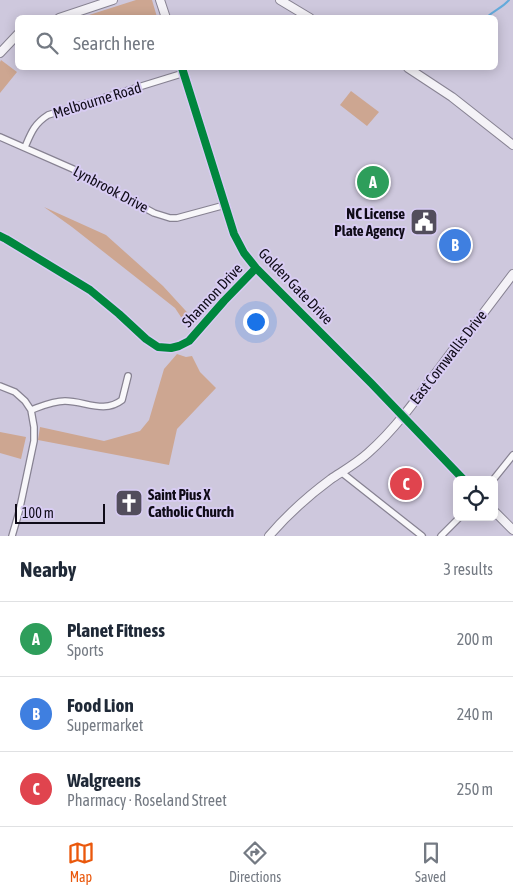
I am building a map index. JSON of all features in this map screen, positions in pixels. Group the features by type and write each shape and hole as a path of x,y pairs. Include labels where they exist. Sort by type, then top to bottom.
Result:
{"street":[{"path":"68,15 114,0"},
{"path":"160,0 165,15"},
{"path":"280,0 305,15"},
{"path":"0,53 15,37"},
{"name":"Melbourne Road","path":"24,147 33,128 48,115 183,70"},
{"name":"Golden Gate Drive","path":"183,70 234,234 244,253 256,268 460,476"},
{"path":"411,70 452,97 513,145"},
{"name":"Lynbrook Drive","path":"0,137 73,169 154,213 170,218 177,218 225,205"},
{"name":"Shannon Drive","path":"0,236 84,286 152,344 158,347 170,348 189,342 224,301 256,268"},
{"name":"East Cornwallis Drive","path":"269,536 302,502 368,453 382,440 463,340 513,274"},
{"path":"31,410 63,401 92,406 111,406 122,400 128,376"},
{"path":"0,386 21,396 31,410 34,426 34,441 12,536"},
{"path":"496,476 513,455"},
{"path":"341,472 422,536"},
{"path":"498,515 513,530"},
{"path":"442,536 456,521"}],"shaded area":[{"path":"136,0 152,0 156,15 89,15"},
{"path":"1,60 17,72 0,93 0,62"},
{"path":"351,91 379,112 367,126 340,105"},
{"path":"44,207 106,235 163,286 196,322 193,325 187,326 175,308"},
{"path":"177,354 186,357 192,356 200,372 216,388 177,429 169,465 38,440 40,427 104,441 140,431 149,420 164,369"},
{"path":"0,432 26,437 21,459 0,453"}],"waterway":[{"path":"490,15 509,0"}],"cycle path":[{"path":"183,70 234,234 244,253 256,268 371,383 460,476"},
{"path":"0,236 90,290 146,339 158,347 171,348 189,341 256,268"}],"place":[{"name":"Planet Fitness","path":"373,182"},
{"name":"NC License Plate Agency","path":"424,222"},
{"name":"Food Lion","path":"455,245"},
{"name":"Walgreens","path":"406,484"},
{"name":"Saint Pius X Catholic Church","path":"129,503"}]}
